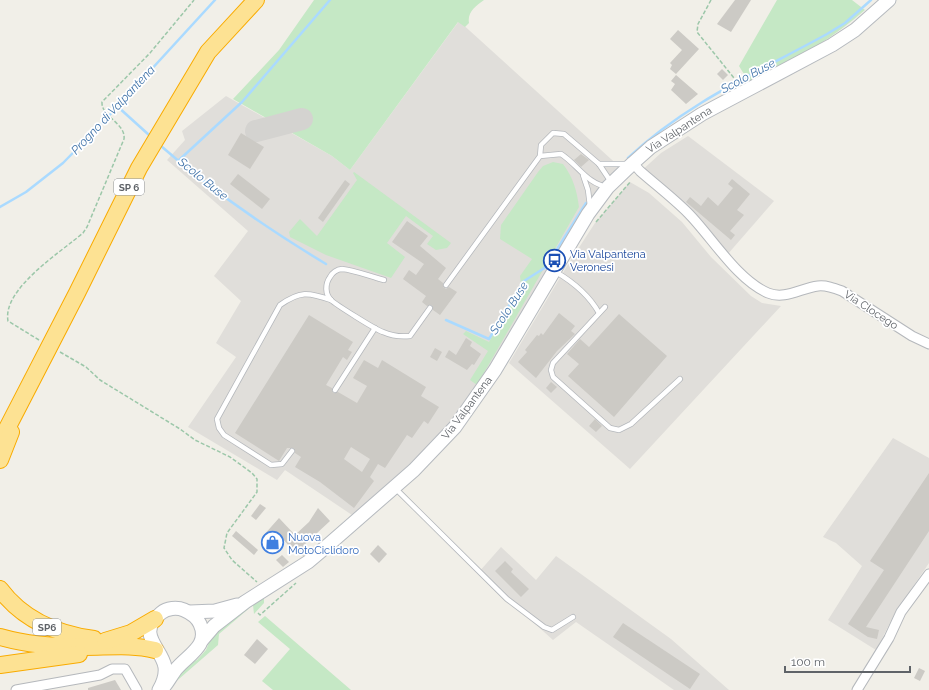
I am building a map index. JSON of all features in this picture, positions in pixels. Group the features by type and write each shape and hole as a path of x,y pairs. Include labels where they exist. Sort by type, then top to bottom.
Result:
{"highway":[{"name":"SP 6","path":"0,442 28,390 138,168 208,52 256,0"},
{"path":"0,435 28,390"},
{"path":"0,460 28,390"},
{"name":"SP6","path":"0,589 9,601 25,615 46,627 78,637 105,643 140,646 157,651"},
{"name":"SP6","path":"0,665 76,655 132,633 155,619"},
{"name":"SP6","path":"0,637 26,644 86,647 105,643"}],"street":[{"name":"Via Valpantena","path":"160,690 167,684 177,668 197,650 202,640 214,626 245,602 263,591 292,579 395,488 455,427 495,370 554,270 591,220 608,187 635,166 651,147 702,114 832,45 855,30 889,0"},
{"name":"Via Clocego","path":"635,166 689,214 738,270 758,287 777,295 790,294 810,287 826,286 842,291 912,336 929,344"},
{"path":"857,690 890,638 901,612 929,574"},
{"name":"Via Valpantena","path":"160,690 165,669 163,660 150,638 150,631 155,619 162,612 171,609 181,609 190,612 215,611 245,602"},
{"path":"190,612 200,624 202,640"},
{"path":"157,651 172,660 188,658"},
{"path":"16,690 100,675 112,669 125,670 137,690"}],"lane":[{"path":"446,286 540,156 541,145 553,133 557,132 564,134 599,164 609,179 608,187 599,186 561,154 540,156"},
{"path":"599,164 635,166"},
{"path":"582,173 588,190 591,206 591,220"},
{"path":"331,300 327,292 327,284 333,272 341,269 384,280"},
{"path":"554,270 578,287 589,298 599,313"},
{"path":"292,451 282,464 271,465 224,435 219,428 217,419 280,305 293,296 303,293 331,300 375,328 401,337 410,336 430,308"},
{"path":"605,307 553,363 551,370 553,377 610,428 619,430 631,424 680,379"},
{"path":"335,390 375,328"},
{"path":"395,488 507,599 544,627 552,630 573,617"}],"path":[{"path":"41,341 8,321 8,308 19,288 83,234 87,227 125,135 113,119 103,110 102,102 150,53 194,0"},
{"path":"711,0 698,24 697,32 740,85"},
{"path":"591,220 635,166"},
{"path":"59,351 86,367 100,380 180,429 195,440 230,457 252,473 257,479 257,492 227,533 224,548 232,560 262,585 263,591"},
{"path":"258,613 260,615 292,579"}],"shaded area":[{"path":"459,21 622,169 583,214 554,258 477,389 455,420 426,453 355,517 285,470 277,480 188,427 236,357 216,343 241,301 214,276 248,231 167,160 185,140 182,131 226,96 332,156 350,170"},
{"path":"688,136 774,201 727,255 639,173 661,153"},
{"path":"630,182 649,193 682,222 711,257 751,296 762,303 781,306 630,469 509,363 567,266 595,223"},
{"path":"893,438 929,458 929,563 895,613 876,650 828,620 862,566 836,543 823,537"},
{"path":"501,547 536,580 556,556 671,639 729,690 674,690 576,622 553,640 478,573"}],"green space":[{"path":"314,0 484,0 471,12 469,16 469,23 465,27 458,22 350,170 332,156 233,99 279,50"},
{"path":"777,0 852,0 865,10 838,32 795,59 750,84 739,66"},
{"path":"553,162 563,164 572,179 576,190 579,207 477,385 470,380 488,351 463,334 466,331 489,342 521,284 520,276 532,259 500,239 501,225 538,172 543,166"},
{"path":"354,172 451,243 447,248 436,250 427,244 433,236 406,216 387,243 405,257 391,278 326,255 290,237 289,232 300,219 317,236 357,180 353,173"},
{"path":"264,597 264,603 254,614 253,605 219,634 218,645 172,685 186,666 197,660 206,650 210,640 222,623"},
{"path":"265,616 351,690 273,690 262,681 290,649 258,622"}],"building":[{"path":"735,0 751,0 731,32 717,24"},
{"path":"678,30 699,49 676,74 670,69 672,65 670,63 682,50 670,39"},
{"path":"722,69 728,75 723,80 717,74"},
{"path":"676,75 698,94 686,104 671,90 675,84 671,81"},
{"path":"241,133 264,147 250,169 228,155"},
{"path":"581,154 589,160 581,167 574,160"},
{"path":"238,174 270,199 262,209 230,184"},
{"path":"732,179 750,194 737,210 744,215 730,231 735,235 731,240 686,202 690,197 701,206 708,197 718,206 733,188 728,184"},
{"path":"345,180 350,184 323,222 318,218"},
{"path":"407,221 428,236 420,246 446,268 438,279 443,283 443,287 446,289 449,287 457,292 440,315 433,310 432,305 427,306 422,302 426,296 403,279 409,270 416,275 424,264 392,242"},
{"path":"559,313 575,326 571,331 575,334 557,351 536,378 518,362 527,352 525,350 537,335 539,336 541,333 543,335"},
{"path":"619,314 667,356 614,417 568,376 579,364 567,354 580,339 589,347"},
{"path":"309,315 353,342 348,350 352,352 347,360 343,357 326,385 332,388 333,393 338,392 357,403 367,386 353,378 364,360 378,368 382,360 426,387 421,396 439,407 428,424 424,421 412,438 407,435 385,468 378,464 370,477 374,481 354,508 320,482 295,467 301,457 295,453 294,448 287,448 279,461 235,433","holes":["351,447 370,459 362,472 344,459"]},
{"path":"466,338 472,342 470,346 481,354 474,365 472,364 467,370 445,357 449,350 456,355"},
{"path":"435,348 442,352 437,361 430,357"},
{"path":"551,382 557,387 551,393 546,388"},
{"path":"595,419 602,426 596,432 589,426"},
{"path":"929,473 929,531 866,627 879,630 877,639 868,637 848,624 884,570 870,561"},
{"path":"260,504 266,508 256,520 251,516"},
{"path":"318,508 330,521 304,545 309,550 303,556 294,546 291,548 281,537 271,545 263,536 279,518 295,535 309,522"},
{"path":"236,531 258,550 254,555 232,536"},
{"path":"378,545 387,554 379,563 370,554"},
{"path":"282,555 289,562 283,567 276,560"},
{"path":"505,561 513,569 511,572 529,589 521,597 495,571"},
{"path":"623,623 700,674 690,689 613,637"},
{"path":"257,639 268,649 255,664 244,655"},
{"path":"919,668 925,671 920,681 914,678"},
{"path":"115,680 121,690 88,690 88,688"}],"waterway":[{"name":"Progno di Valpantena","path":"0,207 26,192 63,163 105,120 215,0"},
{"path":"178,161 242,102 330,0"},
{"name":"Scolo Buse","path":"628,158 650,138 698,105 749,75 827,34 845,23 871,0"},
{"name":"Scolo Buse","path":"117,106 149,135"},
{"name":"Scolo Buse","path":"161,146 220,194 326,264"},
{"name":"Scolo Buse","path":"446,320 489,339 524,281 546,267 586,203"}],"taxiway":[{"path":"256,131 302,119"}],"place":[{"name":"Via Valpantena Veronesi","path":"555,260"},
{"name":"Nuova MotoCiclidoro","path":"272,543"}]}
